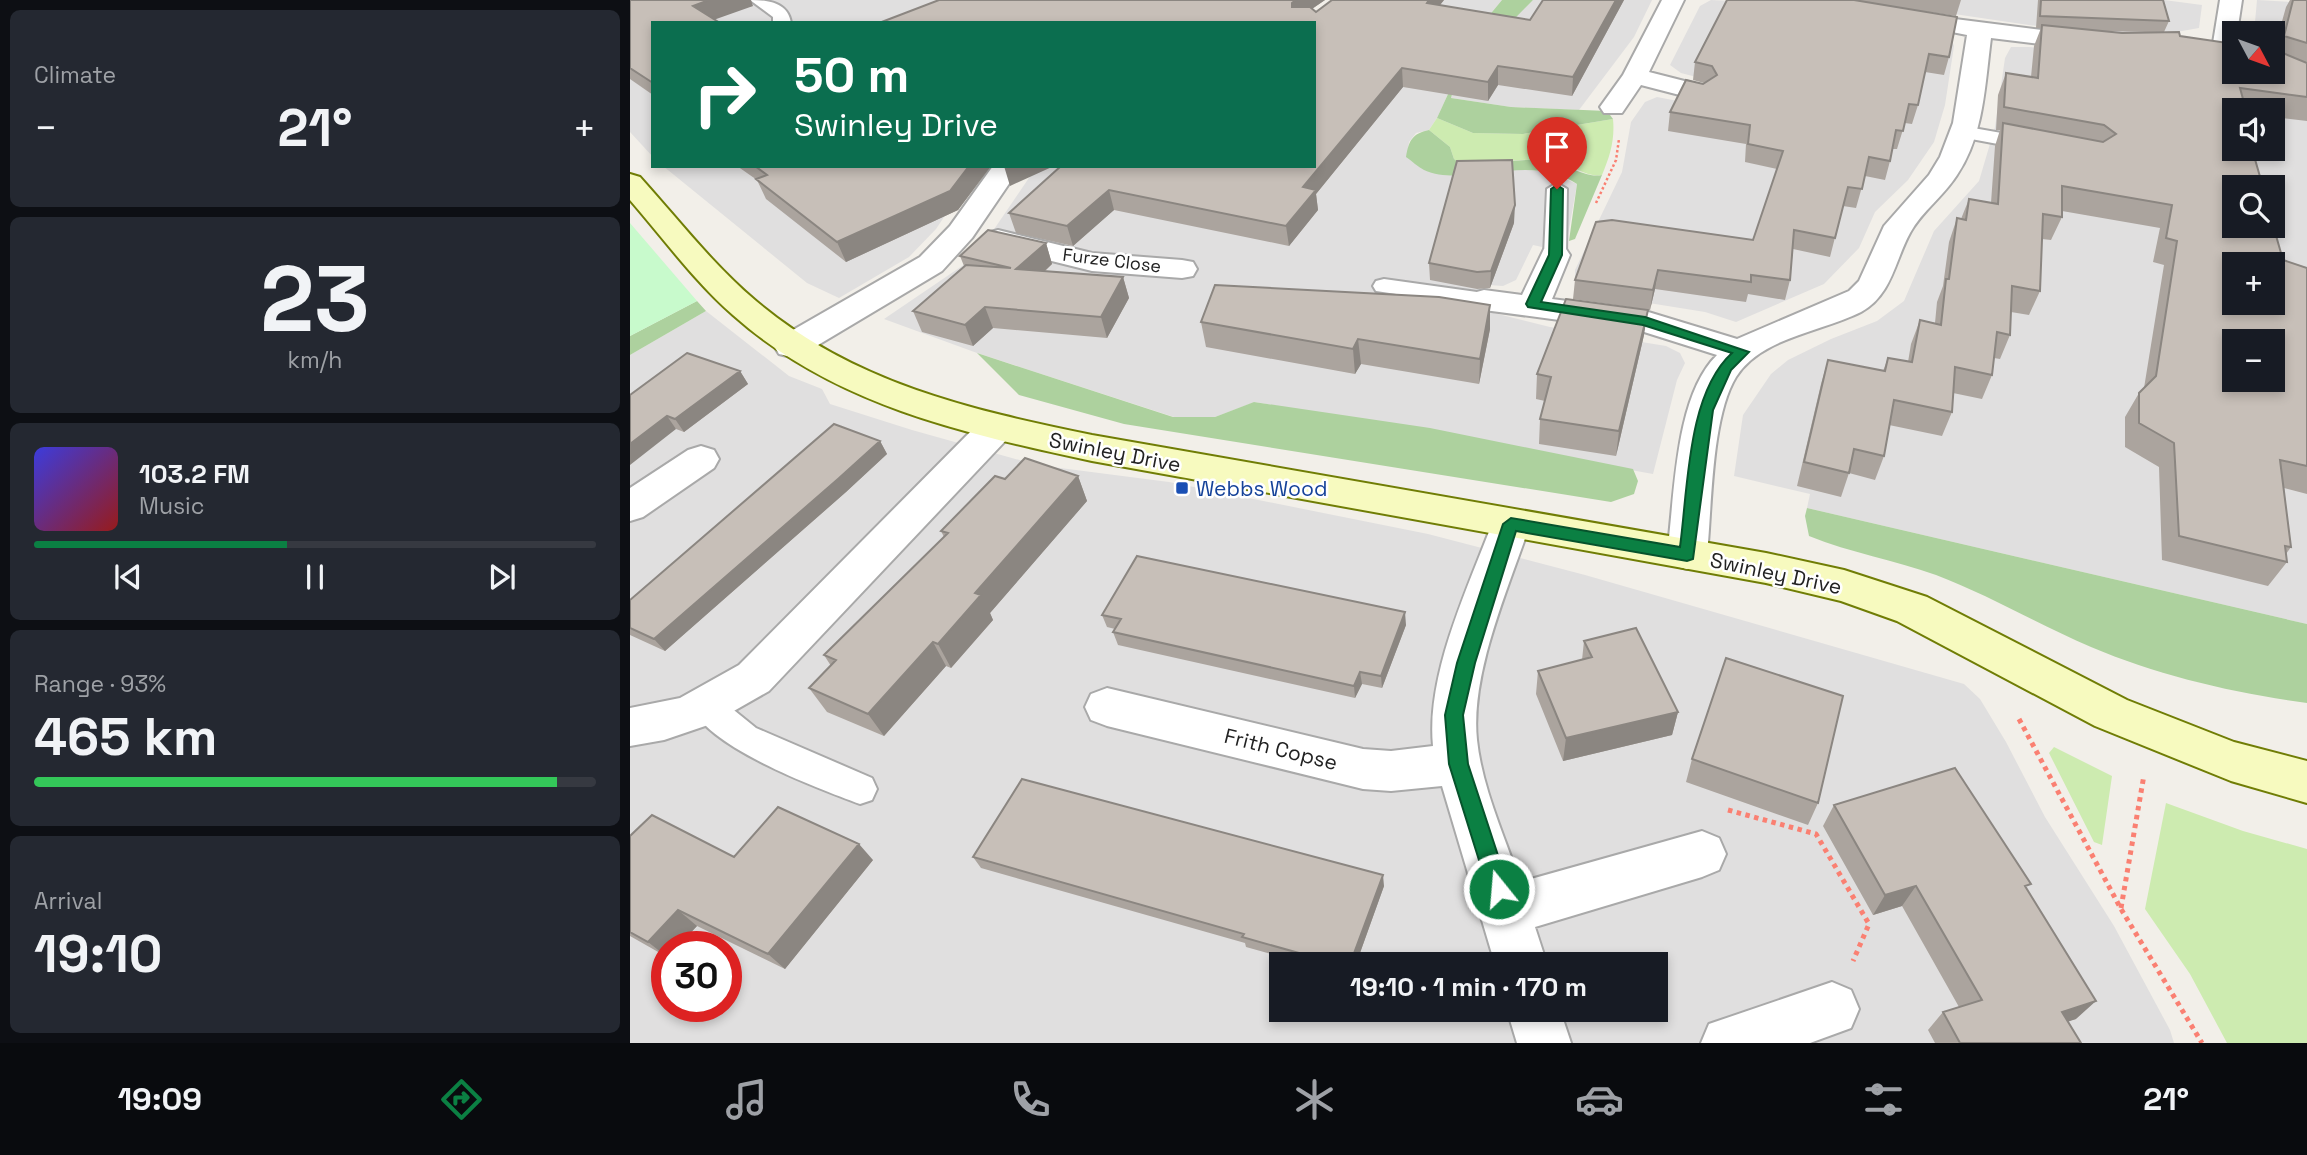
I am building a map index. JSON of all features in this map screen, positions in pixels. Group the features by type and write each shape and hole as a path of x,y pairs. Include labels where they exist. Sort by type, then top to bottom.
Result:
{"street":[{"path":"1613,107 1635,76 1673,0"},
{"path":"2221,45 2231,0"},
{"path":"1928,22 2110,45"},
{"path":"1687,554 1706,410 1725,368 1742,352 1864,297 1873,287 1903,222 1947,171 1962,132 1980,30"},
{"path":"1635,76 1699,92"},
{"path":"791,346 931,264 961,232 1006,168"},
{"name":"Swinley Drive","path":"630,183 743,307 791,346 837,374 890,398 996,428 1261,480 1766,568 1889,600 1952,629 2079,698 2152,730 2231,761 2307,782"},
{"name":"Furze Close","path":"961,232 1092,261 1182,269"},
{"path":"1533,304 1555,255"},
{"path":"1485,300 1533,304 1645,321 1742,352"},
{"path":"630,727 683,718 708,708 754,678 996,428"},
{"path":"630,508 701,459"},
{"path":"1511,524 1466,663 1454,715 1458,764 1518,952"},
{"name":"Frith Copse","path":"1107,707 1363,769 1391,771 1458,764"},
{"path":"1506,911 1702,854"},
{"path":"1728,1043 1832,1009"},
{"path":"1538,1022 1544,1043"}],"lane":[{"path":"758,0 780,15 782,21"},
{"path":"1962,132 2052,149"},
{"path":"1555,255 1557,189"},
{"path":"1384,286 1485,300"},
{"path":"708,708 744,738 860,789"}],"path":[{"path":"2015,712 2121,909 2202,1043"},
{"path":"2121,909 2152,730"},
{"path":"1702,854 1714,806 1816,834 1869,924 1832,1009"}],"shaded area":[{"path":"722,0 1320,0 1288,21 651,21 651,155 630,132 630,18"},
{"path":"1370,0 1502,0 1478,29 1437,118 1429,130 1416,133 1409,142 1407,157 1480,173 1520,169 1549,172 1577,184 1565,252 1533,245 1516,280 1503,286 1489,285 1482,310 1550,327 1666,346 1680,353 1685,363 1677,380 1653,474 1255,402 1215,417 1174,417 977,353 884,319 965,264 982,247 1036,168 1316,168 1316,40"},
{"path":"1533,0 1652,0 1634,37 1579,110 1511,107 1451,98 1457,77 1473,51"},
{"path":"1711,0 1750,2 1951,38 1954,46 1945,105 1934,142 1908,180 1875,212 1859,248 1824,284 1736,322 1705,312 1599,295 1575,280 1575,270 1622,172 1631,122 1645,102 1657,97 1709,107 1727,85 1681,73 1670,65 1700,6"},
{"path":"1859,0 2164,0 2202,5 2199,28 2165,34 2084,33"},
{"path":"2257,0 2307,3 2307,624 1807,508 1810,494 1734,476 1743,415 1771,374 1788,360 1877,321 1904,301 1934,231 1979,181 1995,127 2005,58 2011,47 2222,70 2222,84 2286,84 2286,21 2255,21"},
{"path":"665,168 959,168 962,190 936,229 909,257 839,298 807,283"},
{"path":"706,311 789,376 822,389 830,404 912,430 1037,465 1169,482 1428,534 1585,575 1964,684 1980,699 2045,817 2114,926 2170,1030 2174,1043 630,1043 630,355"}],"green space":[{"path":"1502,0 1533,0 1457,77 1451,98 1511,107 1607,111 1613,119 1523,134 1473,133 1437,118 1478,29"},
{"path":"1437,118 1473,133 1523,134 1613,119 1613,141 1602,175 1592,175 1560,163 1537,160 1464,166 1454,159 1450,147 1429,130"},
{"path":"1429,130 1450,147 1454,159 1464,166 1543,160 1595,176 1602,175 1575,239 1569,241 1577,184 1558,175 1538,171 1518,170 1459,176 1424,170 1406,157 1412,139"},
{"path":"630,223 697,301 630,336"},
{"path":"697,301 706,311 630,355 630,336"},
{"path":"977,353 1173,417 1215,417 1254,402 1430,428 1633,469 1638,481 1634,494 1611,502 1124,424 1019,395"},
{"path":"1807,508 2307,624 2307,703 2197,682 2117,657 1936,575 1809,536 1805,516"},
{"path":"2054,747 2112,776 2102,845 2094,842 2049,753"},
{"path":"2166,803 2243,831 2307,849 2307,1043 2227,1043 2190,974 2145,909"}],"building":[{"path":"630,0 709,0 693,6 717,21 651,21 651,82 630,68"},
{"path":"939,0 1296,0 1292,7 1310,7 1316,12 1332,0 1429,0 1427,3 1530,20 1543,0 1616,0 1573,77 1498,66 1488,82 1402,68 1303,187 1316,190 1286,226 1109,190 1067,226 1009,213 1059,168 1316,168 1316,21 884,21"},
{"path":"1727,0 1854,0 1957,17 1949,57 1929,54 1918,105 1909,104 1903,131 1896,130 1890,161 1869,157 1862,189 1848,187 1835,238 1794,230 1790,280 1751,275 1751,282 1658,270 1653,290 1575,280 1596,222 1612,220 1753,240 1783,151 1748,144 1750,125 1670,112 1686,80 1703,84 1717,75 1712,66 1695,62"},
{"path":"2041,0 2163,0 2169,21 2040,16"},
{"path":"2293,0 2307,0 2307,43 2286,37"},
{"path":"2042,25 2122,33 2179,32 2180,36 2222,42 2222,84 2286,84 2286,54 2307,63 2307,97 2240,88 2243,98 2222,98 2222,161 2255,161 2260,175 2222,175 2222,238 2277,238 2281,252 2222,252 2222,315 2285,315 2285,261 2307,268 2307,466 2280,460 2291,547 2285,546 2287,562 2179,536 2174,443 2139,423 2139,393 2156,376 2177,241 2166,238 2172,205 2062,186 2062,217 2043,214 2040,291 2012,286 2010,335 1997,332 1992,375 1955,367 1952,412 1894,400 1884,456 1854,449 1849,473 1804,462 1828,360 1885,371 1888,358 1912,362 1920,320 1941,325 1957,218 1966,220 1969,199 1998,204 2003,123 2103,142 2116,134 2104,125 2004,107 2006,73 2038,78"},
{"path":"1512,160 1515,205 1491,271 1477,272 1429,263 1457,161"},
{"path":"758,168 967,168 950,191 837,242 756,179 767,175"},
{"path":"988,230 1046,243 1016,269 1123,277 1101,317 985,307 965,325 913,311 966,265 1011,268 960,256"},
{"path":"1215,285 1439,297 1490,305 1480,359 1358,339 1353,349 1201,322"},
{"path":"1566,299 1648,310 1619,431 1540,419 1551,377 1537,374"},
{"path":"687,353 740,371 675,419 667,416 630,444 630,395"},
{"path":"834,424 880,441 654,639 630,628 630,600"},
{"path":"1025,458 1078,476 975,593 981,595 938,644 933,642 868,714 809,688 836,660 824,655 948,533 941,531 995,476 1005,479"},
{"path":"1137,556 1405,612 1381,676 1360,672 1354,686 1113,632 1121,619 1102,615"},
{"path":"1636,628 1678,712 1566,738 1538,671 1592,657 1584,641"},
{"path":"1726,658 1843,696 1818,803 1692,759"},
{"path":"1955,768 2031,884 2025,886 2096,1001 2062,1012 2081,1043 1960,1043 1943,1012 1982,1000 1916,886 1885,895 1834,805"},
{"path":"1022,779 1383,875 1354,952 1295,952 1242,937 1244,934 973,857"},
{"path":"778,807 859,844 768,954 742,941 742,931 721,931 678,910 658,931 651,931 648,942 630,932 630,836 652,815 734,857"}],"place":[{"name":"Webbs Wood","path":"1182,488"}],"route":[{"path":"1499,889 1458,764 1454,742 1454,715 1466,663 1511,524 1687,554 1706,410 1714,386 1725,368 1742,352 1683,330 1645,321 1533,304 1555,255 1557,189"}]}
